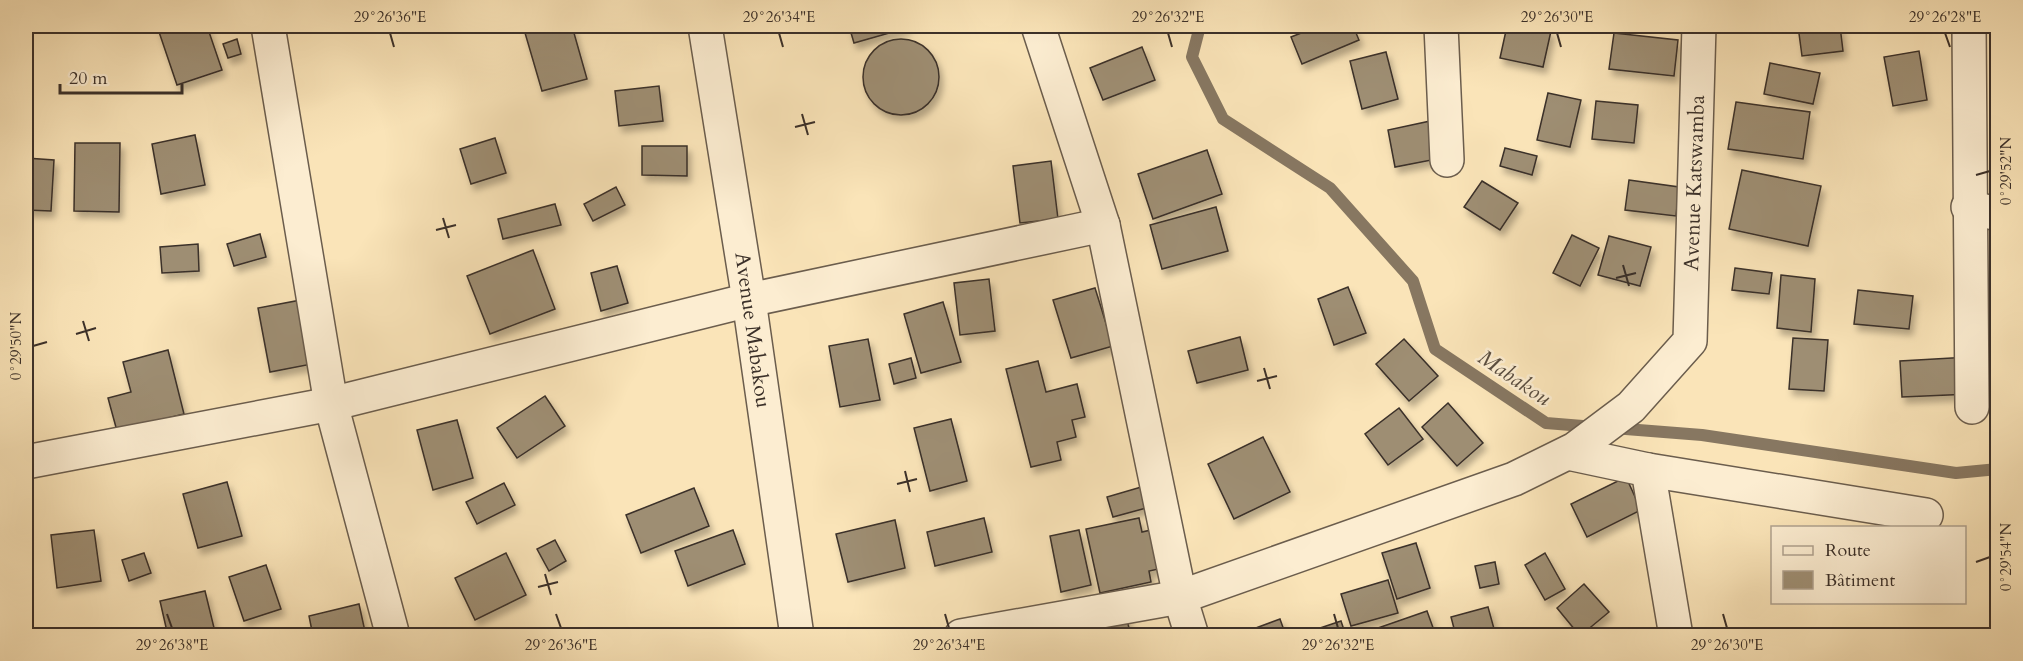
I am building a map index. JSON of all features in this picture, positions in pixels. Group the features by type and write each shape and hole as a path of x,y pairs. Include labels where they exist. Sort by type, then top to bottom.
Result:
{"street":[{"path":"268,26 331,404 393,636"},
{"name":"Avenue Mabakou","path":"705,26 749,300 797,636"},
{"path":"1038,26 1103,225 1180,597 1192,636"},
{"path":"1441,26 1446,160"},
{"name":"Avenue Katswamba","path":"1571,451 1631,407 1690,341 1699,26"},
{"path":"1969,26 1983,211 1972,407"},
{"path":"26,462 331,404 749,300 1103,225"},
{"path":"961,636 1180,597 1514,479 1571,451 1648,470 1926,515"},
{"path":"1648,470 1676,636"}],"building":[{"path":"157,26 207,26 222,70 177,85"},
{"path":"523,26 572,26 587,79 542,91"},
{"path":"849,26 907,26 907,28 854,43"},
{"path":"1319,26 1353,26 1359,40 1302,64 1291,37"},
{"path":"1507,26 1523,26 1551,31 1543,67 1500,58"},
{"path":"1798,26 1840,26 1843,51 1802,56"},
{"path":"1614,33 1678,40 1674,76 1609,69"},
{"path":"237,39 241,54 228,58 223,44"},
{"path":"894,39 908,39 922,45 933,56 939,70 936,92 928,104 908,115 894,115 880,109 869,98 863,84 863,70 869,56 880,45"},
{"path":"1142,47 1155,80 1103,100 1090,68"},
{"path":"1919,51 1927,100 1893,106 1884,57"},
{"path":"1386,52 1398,99 1362,109 1350,61"},
{"path":"1770,63 1820,73 1813,104 1764,94"},
{"path":"659,86 663,121 619,126 615,91"},
{"path":"1548,93 1581,100 1570,147 1537,140"},
{"path":"1596,101 1638,105 1634,143 1592,139"},
{"path":"1736,102 1810,112 1803,159 1728,149"},
{"path":"1435,120 1442,158 1395,167 1388,130"},
{"path":"195,135 205,185 161,194 152,144"},
{"path":"495,138 506,173 471,184 460,149"},
{"path":"75,143 120,143 119,212 74,211"},
{"path":"642,146 687,146 687,176 642,175"},
{"path":"1505,148 1537,156 1532,175 1500,166"},
{"path":"1207,150 1222,194 1153,219 1138,174"},
{"path":"26,158 54,160 51,211 26,210"},
{"path":"1051,161 1058,219 1020,223 1013,166"},
{"path":"1742,170 1821,186 1808,246 1729,229"},
{"path":"1629,180 1679,187 1676,216 1625,210"},
{"path":"1482,181 1518,203 1500,230 1464,207"},
{"path":"616,187 625,205 593,221 584,204"},
{"path":"555,204 561,225 503,239 498,219"},
{"path":"1216,207 1228,251 1162,269 1150,225"},
{"path":"260,234 266,257 234,266 227,244"},
{"path":"1572,235 1599,248 1580,286 1553,273"},
{"path":"1609,236 1651,247 1640,286 1598,275"},
{"path":"198,244 199,271 162,273 160,247"},
{"path":"533,250 555,309 490,334 467,276"},
{"path":"617,266 628,303 601,311 591,273"},
{"path":"1735,268 1772,273 1769,294 1732,290"},
{"path":"1781,275 1815,279 1811,332 1777,328"},
{"path":"989,279 995,331 960,335 954,283"},
{"path":"1348,287 1366,333 1334,345 1318,299"},
{"path":"1095,288 1113,346 1071,358 1053,300"},
{"path":"1858,290 1913,296 1909,329 1854,324"},
{"path":"301,300 312,364 270,372 258,308"},
{"path":"943,302 961,362 921,373 904,314"},
{"path":"1240,337 1248,370 1197,383 1188,351"},
{"path":"1793,338 1828,340 1824,391 1789,389"},
{"path":"868,339 880,400 840,407 829,346"},
{"path":"1404,339 1438,376 1409,401 1376,364"},
{"path":"168,350 184,414 117,431 108,398 131,392 123,362"},
{"path":"1969,357 1971,394 1902,397 1900,361"},
{"path":"911,358 916,378 894,384 889,364"},
{"path":"1038,361 1046,392 1077,384 1085,417 1072,420 1076,437 1057,442 1061,460 1031,467 1006,369"},
{"path":"545,396 565,426 517,458 497,428"},
{"path":"1448,403 1483,443 1457,466 1422,427"},
{"path":"1399,408 1423,439 1388,465 1365,434"},
{"path":"951,419 967,481 930,491 914,428"},
{"path":"457,420 473,478 433,490 417,430"},
{"path":"1263,437 1290,492 1234,519 1208,464"},
{"path":"1626,477 1641,510 1587,537 1571,504"},
{"path":"227,482 242,536 198,548 183,494"},
{"path":"504,483 515,505 477,524 466,502"},
{"path":"1155,483 1161,504 1113,517 1107,497"},
{"path":"694,488 709,526 641,553 626,515"},
{"path":"984,518 992,552 935,566 927,532"},
{"path":"1139,518 1142,532 1155,529 1163,568 1149,571 1151,582 1100,593 1086,529"},
{"path":"895,520 905,568 848,582 836,534"},
{"path":"94,530 101,581 57,588 51,535"},
{"path":"733,530 745,564 688,586 675,551"},
{"path":"1079,530 1091,585 1061,592 1050,536"},
{"path":"555,540 566,561 549,571 537,549"},
{"path":"1416,543 1430,588 1397,599 1382,553"},
{"path":"144,553 151,573 129,581 122,560"},
{"path":"506,553 526,595 475,620 455,578"},
{"path":"1545,553 1565,589 1545,600 1525,565"},
{"path":"1495,562 1499,584 1480,588 1475,566"},
{"path":"266,565 281,609 244,621 229,577"},
{"path":"1388,580 1398,613 1351,626 1341,594"},
{"path":"1584,584 1609,612 1580,636 1557,608"},
{"path":"205,591 216,636 168,636 160,601"},
{"path":"359,604 366,636 313,636 309,616"},
{"path":"1488,607 1496,636 1456,636 1451,617"},
{"path":"1427,611 1436,636 1355,636"},
{"path":"1126,616 1131,636 1099,636 1096,624"},
{"path":"1089,618 1094,636 1044,636"},
{"path":"1280,619 1286,636 1246,636 1245,632"},
{"path":"1341,621 1346,636 1299,636 1299,635"}],"waterway":[{"name":"Mabakou","path":"1200,26 1192,57 1223,119 1330,188 1413,281 1435,349 1546,423 1595,427"},
{"name":"Mabakou","path":"1613,428 1702,435 1956,473 1998,469"}]}
